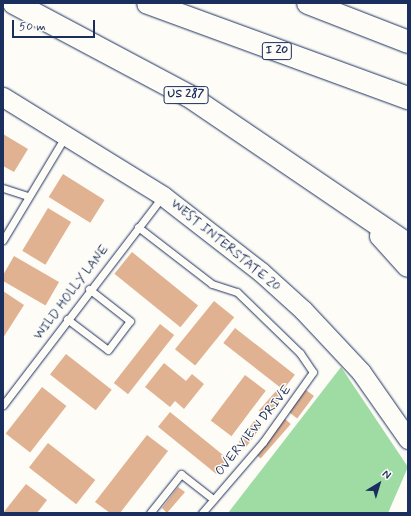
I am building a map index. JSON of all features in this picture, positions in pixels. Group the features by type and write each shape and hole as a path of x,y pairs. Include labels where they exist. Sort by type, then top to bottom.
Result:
{"highway":[{"name":"US 287","path":"14,3 189,96 349,202 408,245"},
{"name":"I 20","path":"148,3 408,98"},
{"path":"308,3 408,42"},
{"path":"349,202 408,266"}],"main road":[{"name":"WEST INTERSTATE 20","path":"3,97 163,196 303,310 361,372 408,439"}],"lane":[{"path":"3,240 28,196 66,136"},
{"path":"3,188 28,196"},
{"name":"WILD HOLLY LANE","path":"3,405 89,289 163,196"},
{"name":"OVERVIEW DRIVE","path":"138,227 212,284 237,292 311,365 313,372 300,394 202,513"},
{"path":"67,319 108,350 130,321 89,289"},
{"path":"150,513 181,474 213,499"}],"green space":[{"path":"341,367 408,467 388,513 228,513"}],"building":[{"path":"3,134 28,149 14,172 3,166"},
{"path":"63,174 105,200 90,223 49,197"},
{"path":"48,208 71,222 45,265 22,251"},
{"path":"132,252 198,305 180,327 114,274"},
{"path":"14,256 59,282 46,305 3,281 3,275"},
{"path":"3,291 24,305 3,338"},
{"path":"214,301 234,317 195,366 175,349"},
{"path":"160,324 174,335 128,394 114,383"},
{"path":"235,328 295,375 283,390 223,343"},
{"path":"66,354 112,390 96,410 50,374"},
{"path":"164,363 186,381 192,374 204,384 184,409 175,401 170,407 145,387"},
{"path":"245,375 266,391 231,436 211,421"},
{"path":"42,387 66,406 30,453 6,433"},
{"path":"306,390 314,396 297,418 289,412"},
{"path":"276,391 283,397 266,417 259,411"},
{"path":"170,412 228,459 216,474 158,427"},
{"path":"284,418 291,424 261,459 254,453"},
{"path":"254,421 261,426 246,447 239,442"},
{"path":"147,435 168,451 120,513 110,513 95,502"},
{"path":"48,443 95,480 76,504 29,467"},
{"path":"26,484 47,500 37,513 3,513"},
{"path":"178,487 185,492 167,513 162,508"}]}
